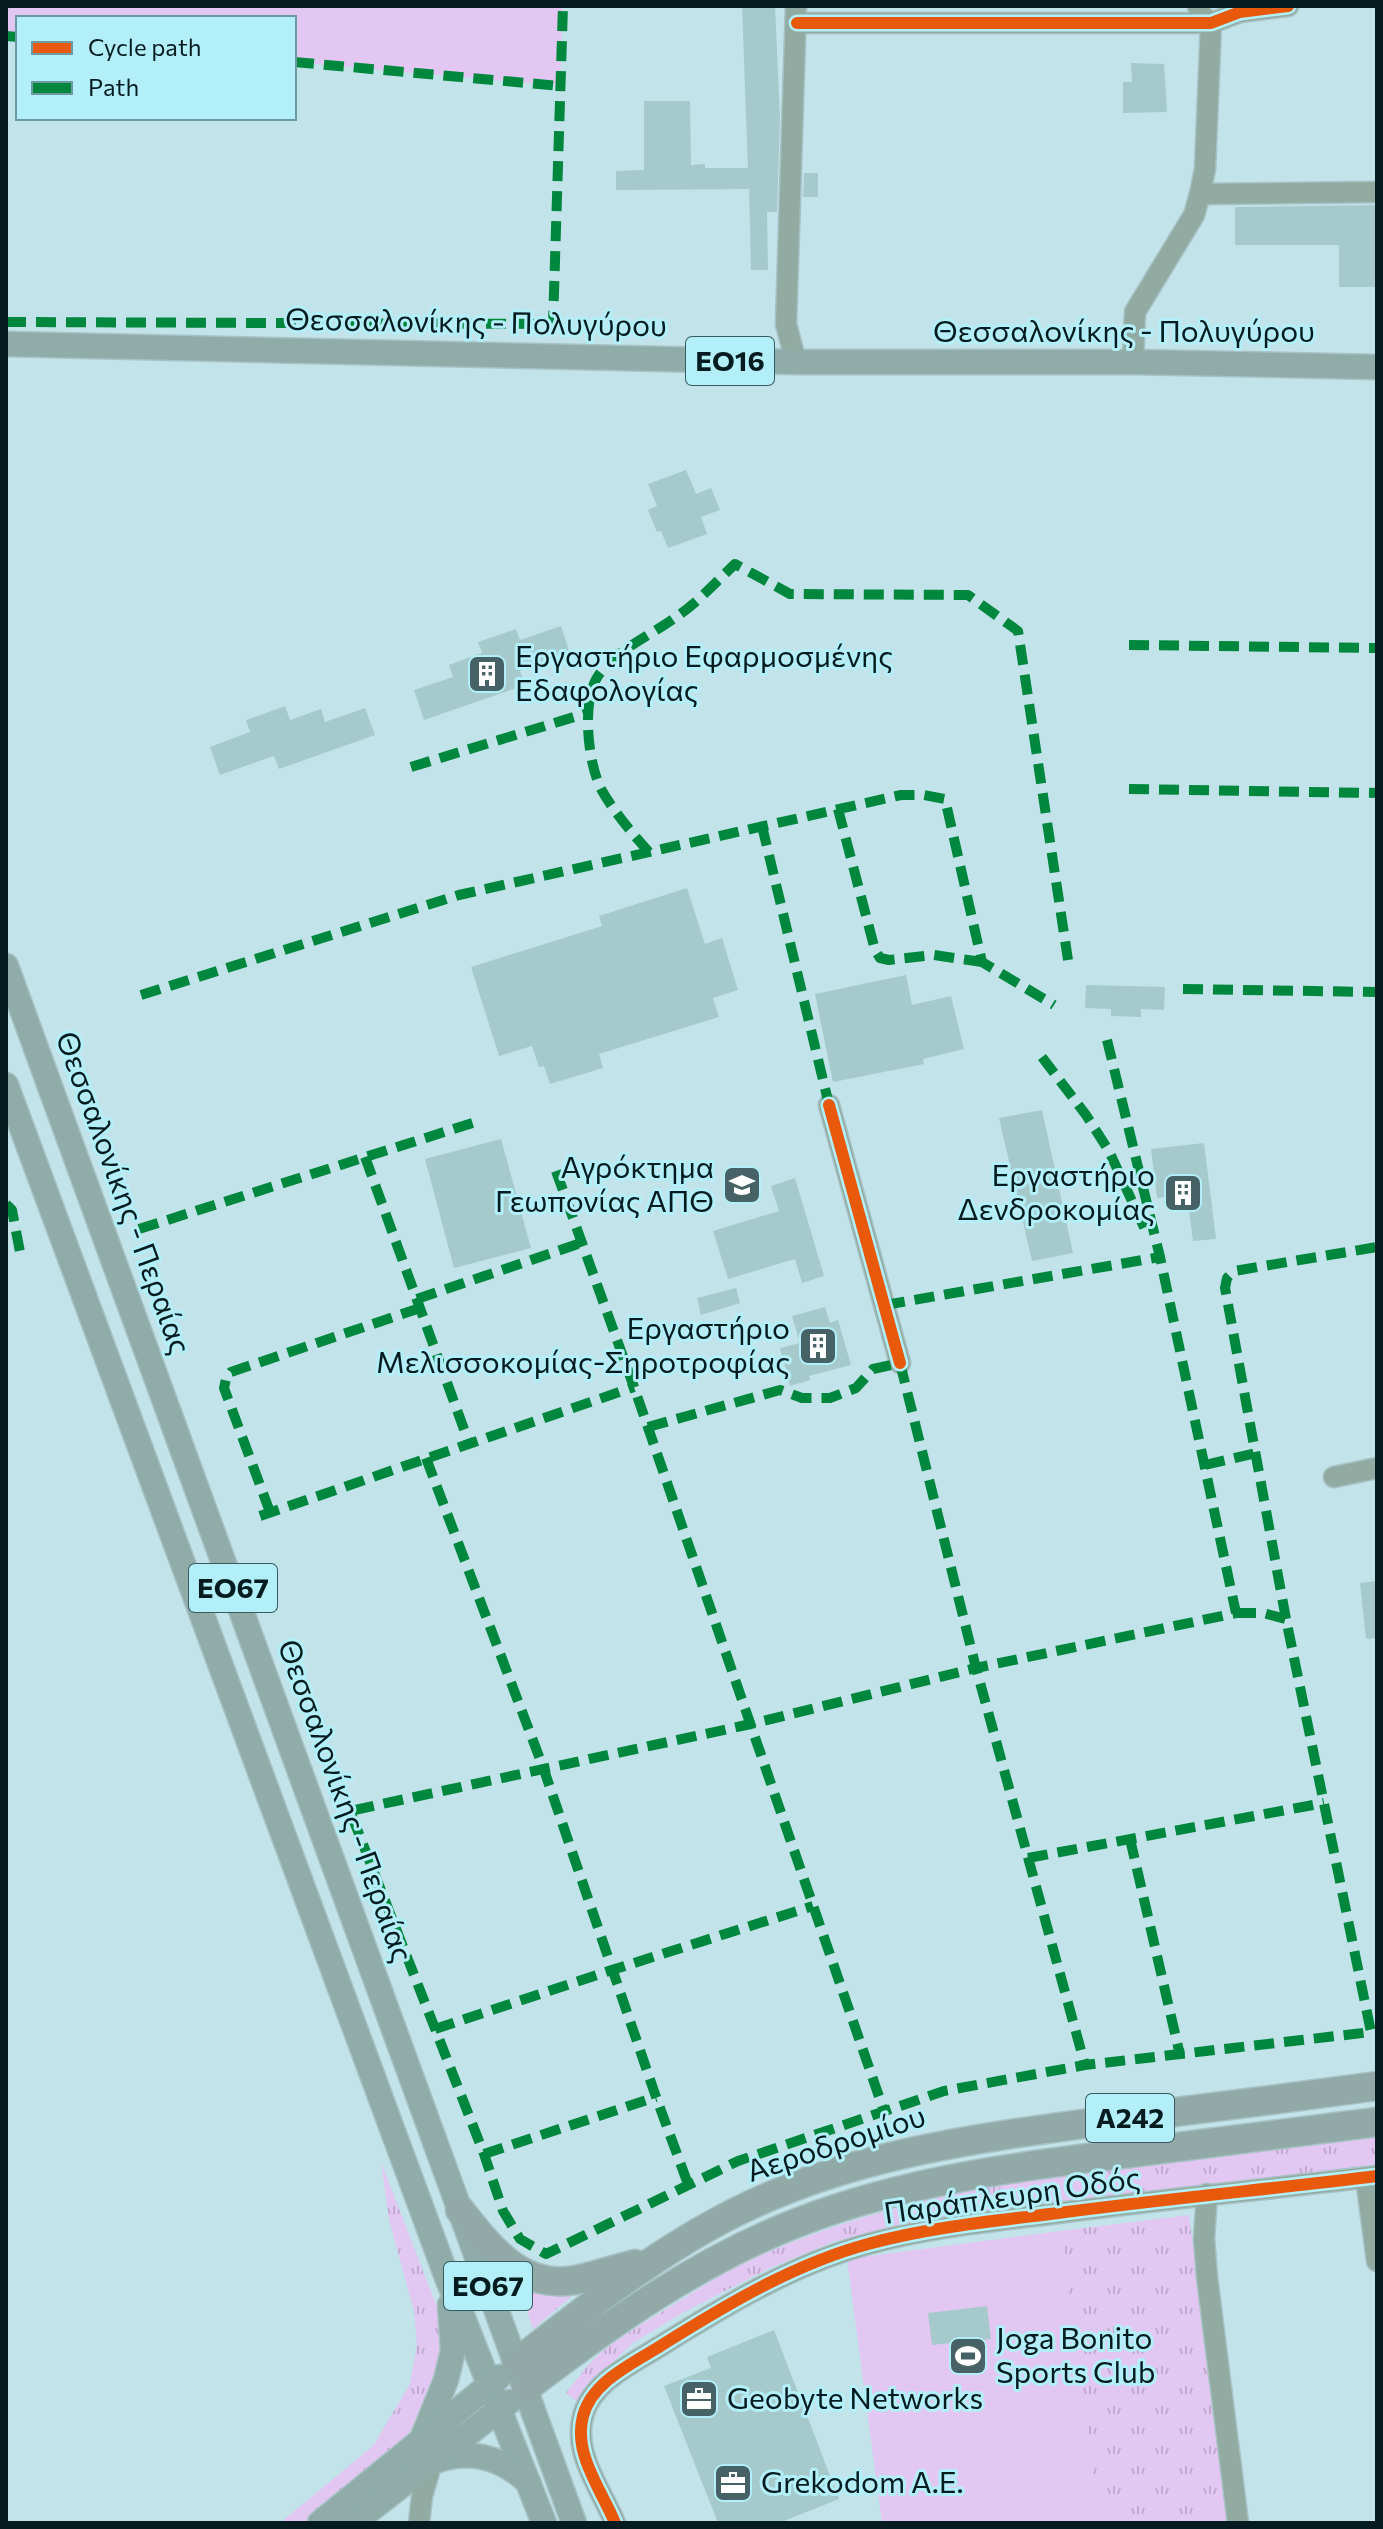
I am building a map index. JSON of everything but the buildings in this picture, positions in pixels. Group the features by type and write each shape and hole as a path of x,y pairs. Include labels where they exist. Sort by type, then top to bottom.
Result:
{"highway":[{"name":"Αεροδρομίου","path":"521,2376 651,2260 739,2210 835,2173 946,2144 1377,2086"},
{"name":"Αεροδρομίου","path":"521,2376 586,2342 682,2278 753,2242 843,2206 984,2173 1377,2122"},
{"path":"460,2210 502,2260 525,2274 572,2281 651,2260"}],"main road":[{"name":"Θεσσαλονίκης - Πολυγύρου","path":"6,344 796,362 1133,362 1377,367"},
{"name":"Θεσσαλονίκης - Περαίας","path":"6,966 574,2523"},
{"name":"ΕΟ67","path":"6,1085 448,2280 544,2523"},
{"path":"448,2280 453,2351 427,2452 493,2459 512,2468 528,2482"},
{"name":"Αεροδρομίου","path":"353,2523 427,2452 490,2385 521,2376"},
{"name":"Αεροδρομίου","path":"320,2523 427,2452 500,2409 521,2376"}],"street":[{"path":"1198,6 1201,15 1211,23"},
{"path":"796,362 786,324 796,14 1062,15 1211,23 1240,12 1288,6"},
{"path":"1133,362 1135,312 1194,215 1200,194 1205,169 1211,23"},
{"path":"1200,194 1377,192"},
{"path":"829,1105 900,1363"},
{"path":"1334,1477 1377,1468"},
{"path":"1372,2177 1377,2261"},
{"name":"Παράπλευρη Οδός","path":"615,2523 587,2465 581,2445 583,2412 591,2397 601,2385 635,2362 772,2282 867,2244 929,2230 1207,2194 1372,2177"},
{"path":"1207,2194 1204,2247 1238,2523"},
{"path":"419,2523 427,2452"}],"green space":[{"path":"6,6 563,6 560,86 296,62 296,16 16,16 16,37 6,36"},
{"path":"1377,2135 1377,2164 948,2218 835,2241 770,2268 684,2312 633,2343 577,2401 566,2393 589,2364 611,2345 719,2277 808,2236 886,2211 966,2191 1132,2163"},
{"path":"381,2162 437,2307 440,2345 435,2376 409,2434 394,2450 308,2523 280,2523 373,2446 410,2384 417,2345 414,2311 389,2220"},
{"path":"1189,2215 1230,2523 1098,2523 1060,2231"},
{"name":"Joga Bonito Sports Club","path":"1060,2231 1098,2523 882,2523 847,2259"},
{"path":"516,2276 579,2290 533,2329"}],"marked path":[{"path":"6,322 553,324 563,6"},
{"path":"6,36 16,37"},
{"path":"296,62 560,86"},
{"path":"649,852 623,822 601,789 590,748 589,701 598,676 615,658 684,611 735,564 790,594 968,595 1018,631 1068,960"},
{"path":"1129,645 1377,648"},
{"path":"411,767 587,713"},
{"path":"1129,789 1377,793"},
{"path":"141,995 459,895 901,795 924,795 945,799 982,962 1054,1005"},
{"path":"838,809 875,950 880,958 889,960 934,955 982,962"},
{"path":"762,826 829,1105"},
{"path":"1183,989 1377,992"},
{"path":"1107,1040 1160,1257 1236,1613"},
{"path":"1042,1057 1109,1151 1148,1236"},
{"path":"139,1229 482,1120"},
{"path":"365,1157 469,1443"},
{"path":"556,1171 634,1387 884,2111"},
{"path":"6,1204 12,1210 20,1252"},
{"path":"417,1299 581,1243"},
{"path":"1286,1619 1225,1288 1227,1278 1234,1271 1377,1247"},
{"path":"885,1305 1160,1257"},
{"path":"270,1512 224,1388 231,1372 420,1308"},
{"path":"648,1427 780,1390 802,1398 830,1398 856,1388 873,1369 900,1363 976,1668 1085,2065"},
{"path":"260,1516 634,1387"},
{"path":"1205,1465 1256,1453"},
{"path":"426,1458 543,1767 688,2184"},
{"path":"1236,1613 1263,1613 1286,1619 1371,2032 1085,2065 944,2091 738,2161 546,2254 520,2239 503,2211 484,2154 350,1811 751,1724 976,1668 1236,1613"},
{"path":"1028,1858 1324,1803"},
{"path":"1130,1839 1180,2055"},
{"path":"435,2029 813,1906"},
{"path":"484,2154 656,2097"}],"cycle path":[{"path":"797,23 1211,23 1240,12 1288,6"},
{"path":"829,1105 900,1363"},
{"path":"615,2523 590,2471 582,2444 583,2416 595,2393 627,2366 787,2274 868,2244 939,2229 1377,2176"}],"place":[{"name":"Εργαστήριο Εφαρμοσμένης Εδαφολογίας","path":"487,674"},
{"name":"Αγρόκτημα Γεωπονίας ΑΠΘ","path":"742,1185"},
{"name":"Εργαστήριο Δενδροκομίας","path":"1183,1193"},
{"name":"Εργαστήριο Μελισσοκομίας-Σηροτροφίας","path":"818,1346"},
{"name":"Joga Bonito Sports Club","path":"968,2356"},
{"name":"Geobyte Networks","path":"699,2399"},
{"name":"Grekodom Α.Ε.","path":"733,2483"}]}
